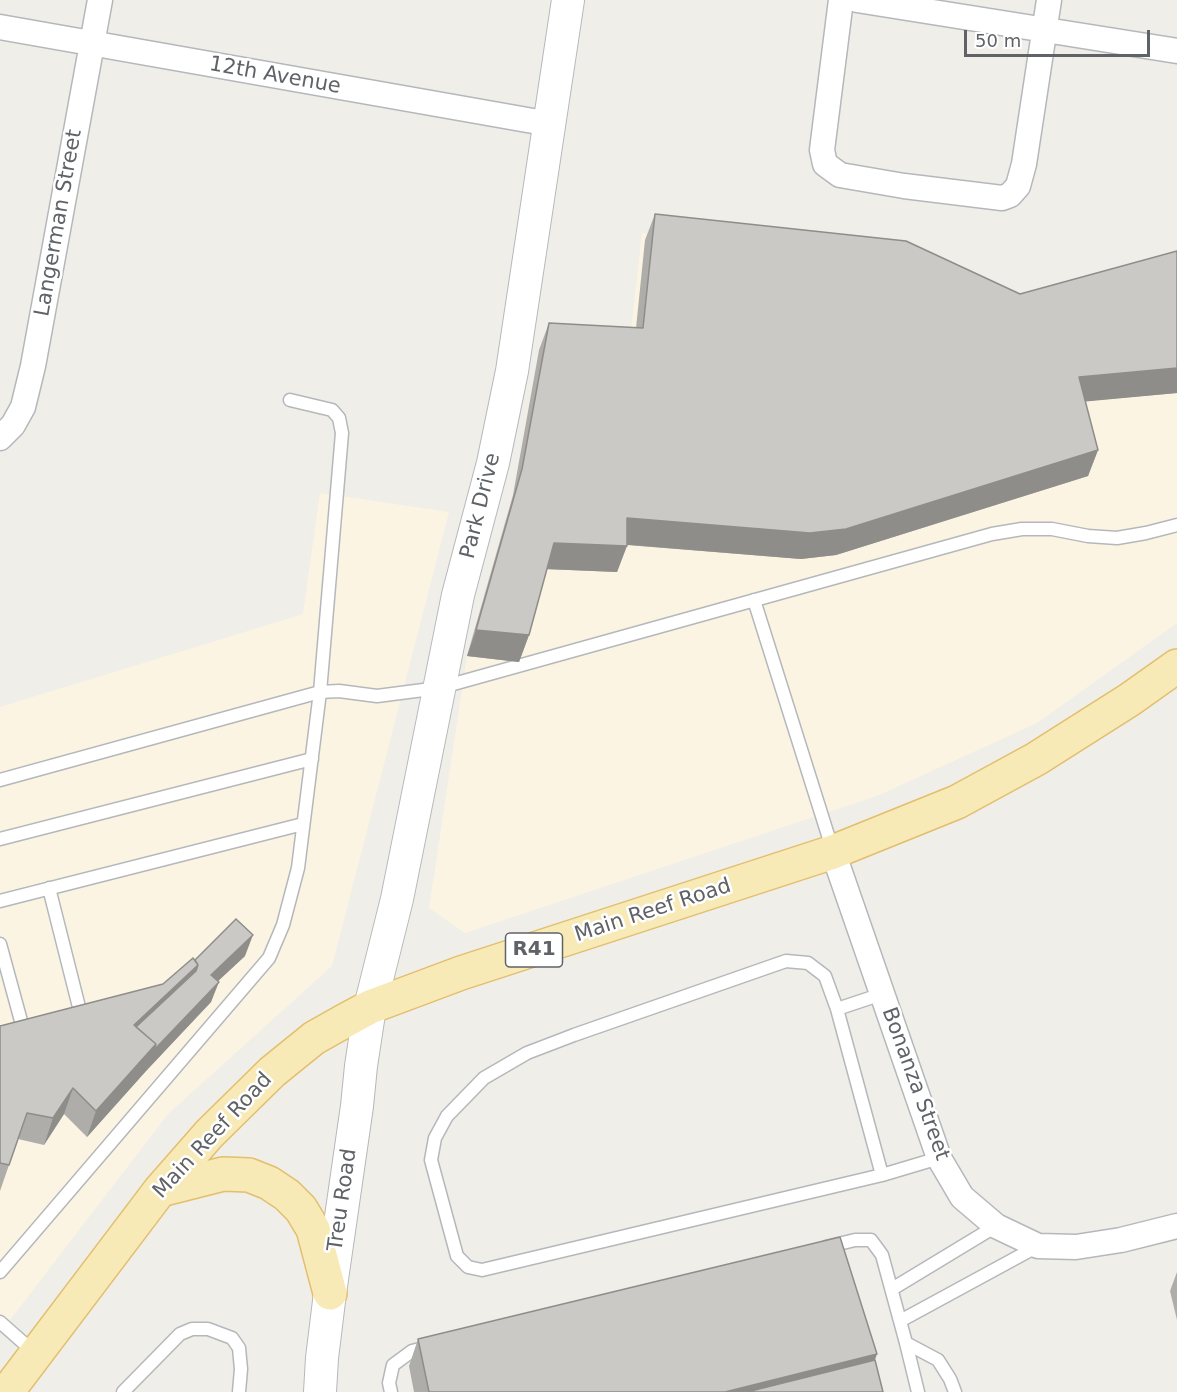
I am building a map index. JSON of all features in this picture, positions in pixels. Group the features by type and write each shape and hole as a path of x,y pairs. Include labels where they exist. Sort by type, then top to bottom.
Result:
{"main road":[{"name":"Main Reef Road","path":"6,1392 160,1190 209,1134 272,1072 314,1038 370,1007 461,973 834,852 957,802 1036,759 1129,700 1177,666"},
{"path":"160,1190 223,1174 249,1175 269,1183 287,1195 301,1209 313,1229 330,1293"}],"street":[{"name":"Langerman Street","path":"0,438 13,426 23,407 33,366 100,0"},
{"name":"Park Drive","path":"370,1007 397,900 458,595 493,463 512,372 568,0"},
{"path":"841,0 822,150 825,164 840,175 904,186 1002,198 1010,195 1017,186 1024,164 1049,0"},
{"path":"857,0 1177,51"},
{"name":"12th Avenue","path":"0,27 550,124"},
{"name":"Bonanza Street","path":"834,852 939,1158 963,1197 996,1226 1038,1246 1076,1247 1121,1240 1177,1226"},
{"name":"Treu Road","path":"320,1392 330,1293 370,1007"}],"lane":[{"path":"0,1272 269,958 283,926 298,868 312,759 320,692 342,433 339,418 332,410 290,400"},
{"path":"0,780 320,692 339,691 377,696 439,688 992,534 1022,529 1052,529 1088,536 1117,538 1146,534 1177,525"},
{"path":"754,600 834,852"},
{"path":"0,839 312,759"},
{"path":"0,901 303,824"},
{"path":"49,888 81,1015"},
{"path":"0,944 21,1022"},
{"path":"882,1175 837,1009 825,976 808,963 786,961 528,1053 484,1078 447,1116 435,1138 431,1160 457,1256 468,1267 482,1270 882,1175 939,1158"},
{"path":"837,1009 882,994"},
{"path":"892,1288 996,1226"},
{"path":"809,1251 855,1240 871,1240 882,1255 918,1392"},
{"path":"900,1321 1038,1246"},
{"path":"0,1322 36,1354"},
{"path":"123,1392 180,1334 192,1329 208,1329 232,1338 239,1348 241,1369 239,1392"},
{"path":"906,1343 938,1360 955,1392"},
{"path":"391,1392 389,1383 393,1365 412,1351 435,1346"}],"shaded area":[{"path":"642,233 899,261 999,308 1177,261 1177,623 1037,723 877,796 465,933 429,908 467,656 513,495 539,350 629,349"},
{"path":"320,493 449,512 332,966 168,1114 0,1333 0,707 303,614"}],"building":[{"path":"655,214 906,241 1020,294 1177,251 1177,368 1079,377 1098,450 846,529 810,533 627,518 627,546 554,543 529,635 476,630 522,469 549,323 643,328"},
{"path":"236,919 253,935 211,975 219,982 154,1050 156,1044 136,1027 196,971 198,965 195,960"},
{"path":"193,958 198,965 134,1025 156,1044 96,1111 73,1088 53,1118 27,1113 9,1165 0,1163 0,1026 163,984"},
{"path":"840,1237 877,1354 725,1392 429,1392 418,1339"},
{"path":"875,1360 883,1392 747,1392"}]}
